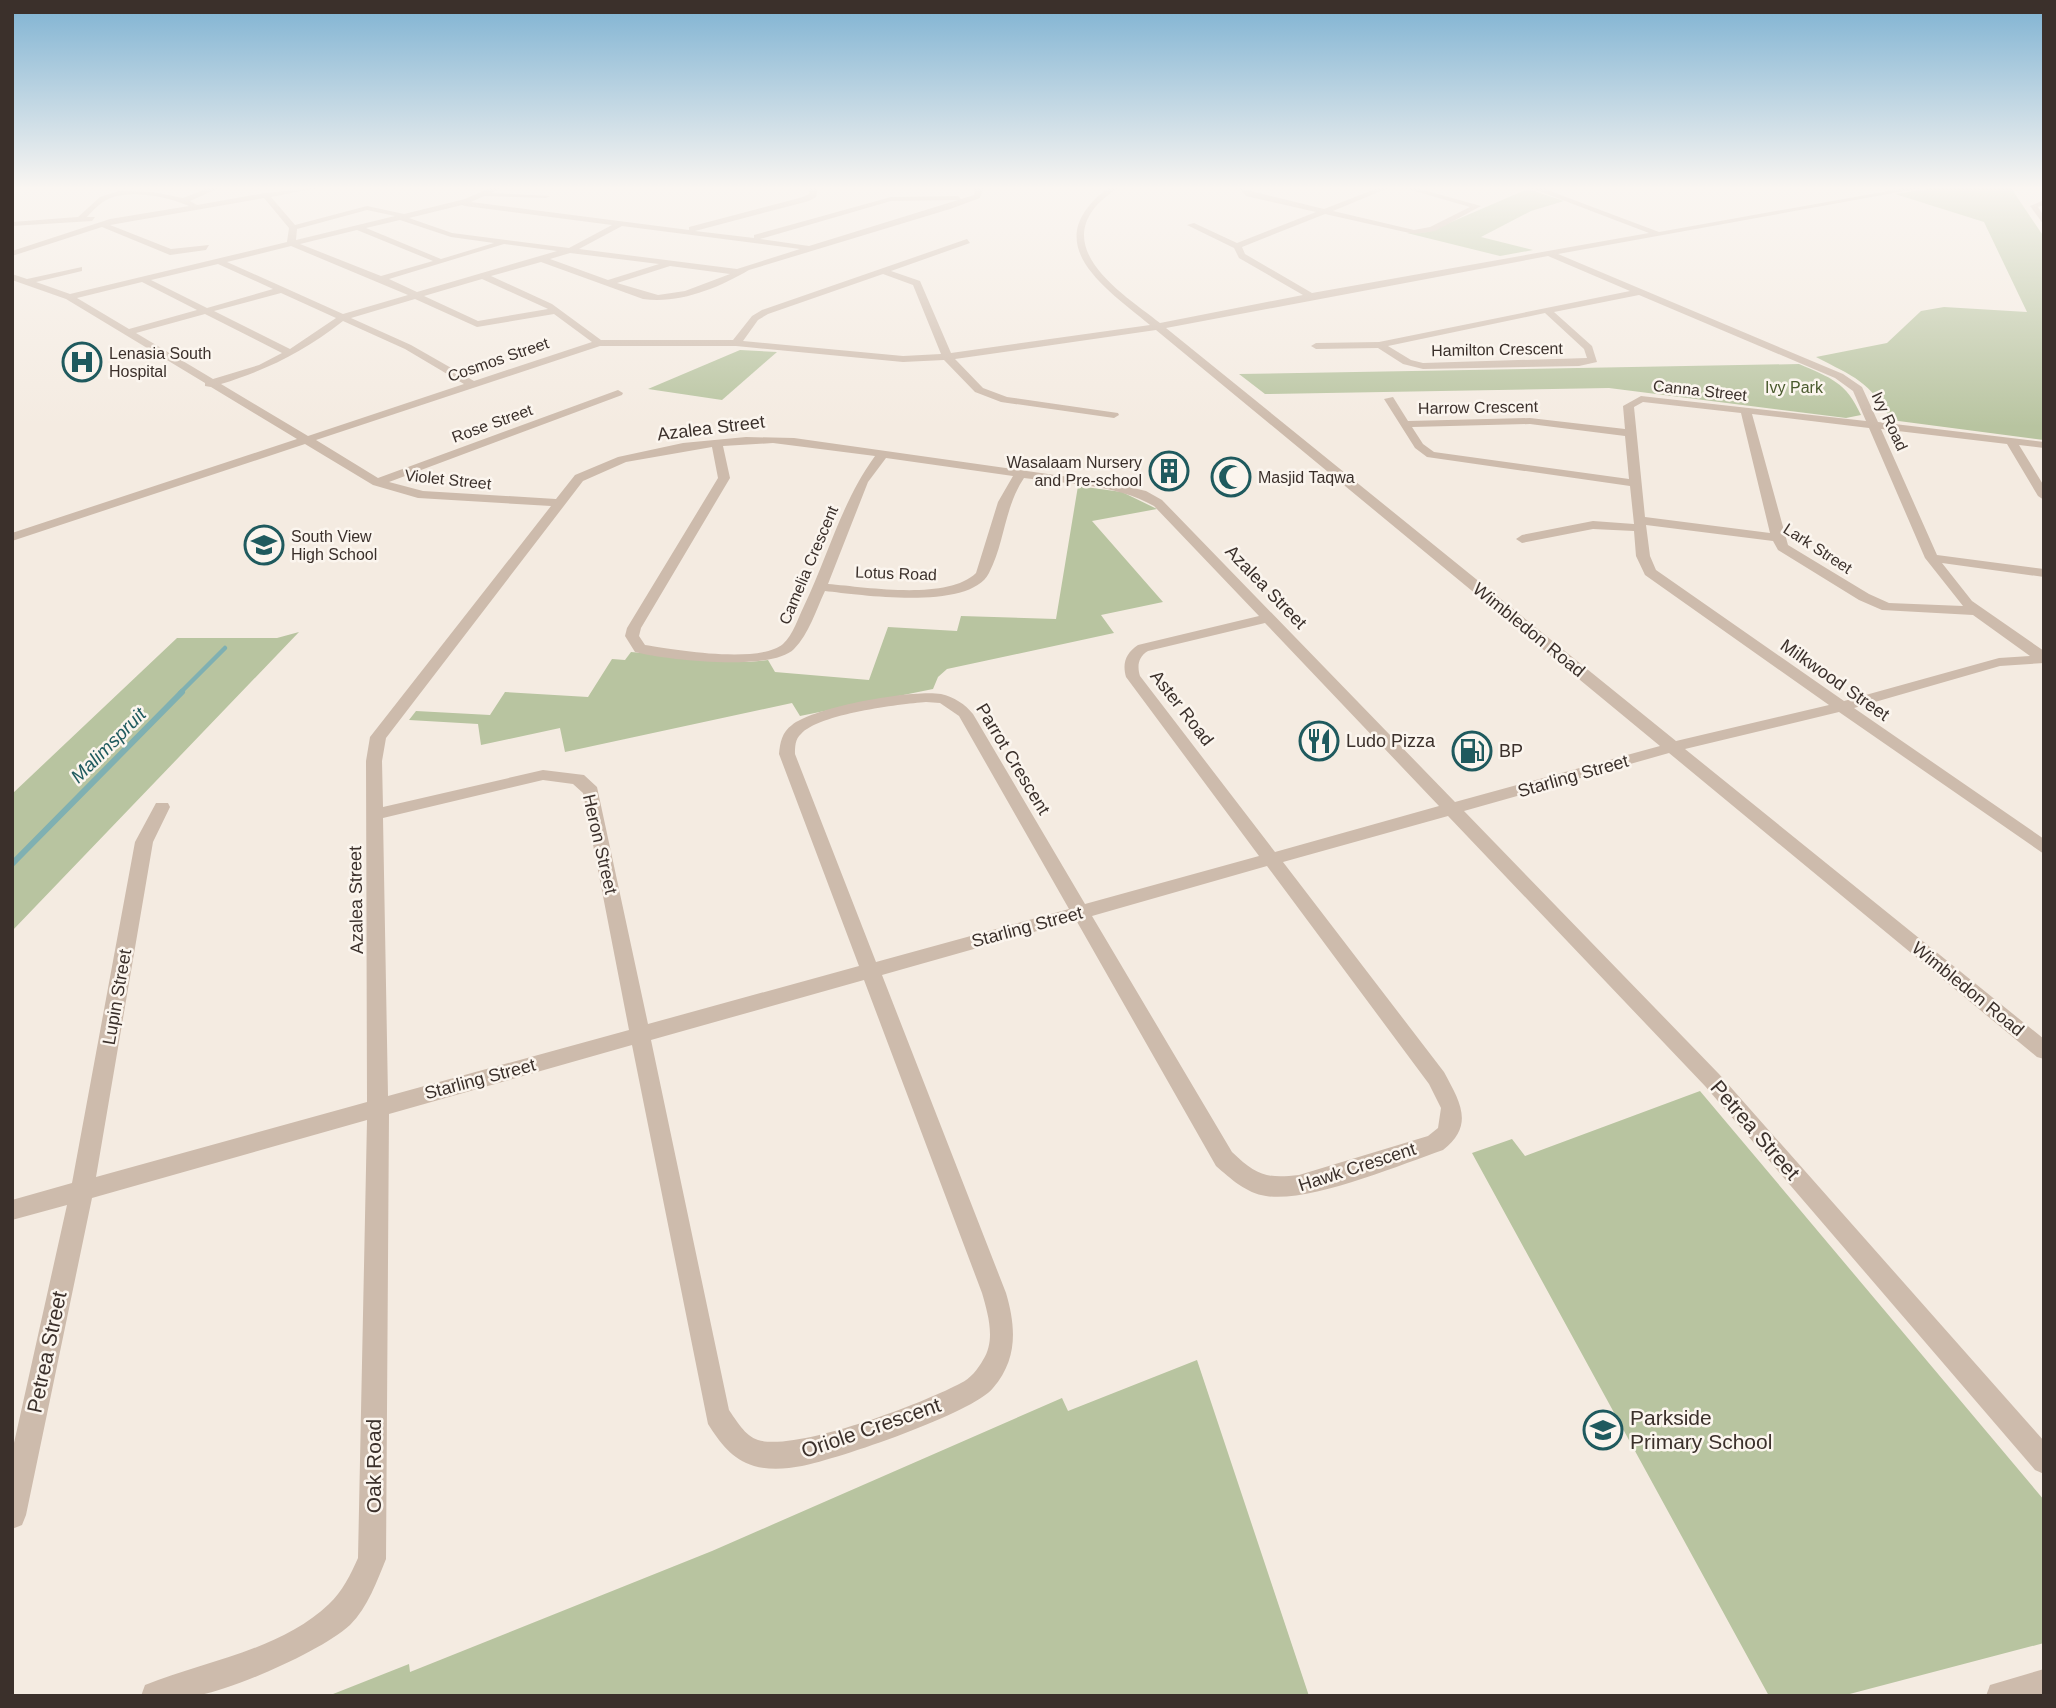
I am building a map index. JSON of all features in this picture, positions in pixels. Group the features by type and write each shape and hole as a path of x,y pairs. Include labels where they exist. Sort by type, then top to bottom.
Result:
{"street":[{"path":"69,298 193,268"},
{"path":"235,268 426,356 473,384"},
{"path":"353,268 477,324 555,311"},
{"path":"382,279 418,268"},
{"path":"209,384 263,367 290,353 343,317 512,268"},
{"path":"566,268 643,296 667,298 751,268"},
{"path":"609,283 656,268"},
{"path":"706,268 737,272"},
{"path":"736,343 759,315 893,268"},
{"name":"Wimbledon Road","path":"1093,268 1100,279 1153,325 2044,1051"},
{"path":"1262,268 1311,296"},
{"name":"Cosmos Street","path":"12,537 598,343 736,343 903,359 947,357 1153,325 1472,268"},
{"name":"Ivy Road","path":"1582,268 1839,376 1858,389 1946,584 1973,611 2044,659"},
{"path":"27,282 79,269"},
{"path":"884,271 912,279 920,287 947,357 987,395 1114,415"},
{"path":"483,276 530,296 598,343"},
{"name":"Violet Street","path":"12,277 69,298 377,482 422,495 559,503"},
{"path":"144,280 290,353"},
{"path":"125,333 284,289"},
{"name":"Hamilton Crescent","path":"1380,345 1640,292"},
{"name":"Hamilton Crescent","path":"1380,345 1407,362 1433,366 1563,364 1593,360 1589,348 1547,310"},
{"path":"1316,346 1380,345"},
{"name":"Rose Street","path":"377,482 618,393"},
{"path":"1389,399 1405,424"},
{"name":"Canna Street","path":"1640,524 1628,406 1636,400 1874,424 2044,445"},
{"path":"1746,410 1778,538"},
{"name":"Harrow Crescent","path":"1405,424 1522,421 1631,433"},
{"name":"Harrow Crescent","path":"1405,424 1419,446 1441,458 1635,483"},
{"name":"Azalea Street","path":"378,1107 374,761 379,737 579,478 609,462 717,444 778,440 1127,489 1151,498 1454,810"},
{"path":"2010,440 2044,496"},
{"name":"Camelia Crescent","path":"717,444 724,478 634,628 634,642 640,649 738,658 769,656 787,648 797,635 820,587 862,482 883,454"},
{"name":"Lotus Road","path":"820,587 933,593 958,591 977,583 984,571 998,513 1020,475"},
{"name":"Lark Street","path":"1522,539 1593,525 1640,524 1778,538 1790,553 1874,603 1913,611 1973,611"},
{"name":"Milkwood Street","path":"1640,524 1643,556 1650,572 1839,707 2044,848"},
{"path":"1932,558 2044,573"},
{"name":"Aster Road","path":"1269,618 1143,648 1135,653 1129,667 1133,677 1274,859"},
{"name":"Starling Street","path":"12,1210 1673,747 1839,707 1999,662 2044,659"},
{"name":"Parrot Crescent","path":"870,970 787,754 787,741 792,733 808,721 825,716 918,697 940,699 958,706 1082,912"},
{"name":"Heron Street","path":"374,815 543,775 568,776 586,785 591,791 641,1034"},
{"name":"Lupin Street","path":"82,1190 144,842 162,807"},
{"name":"Petrea Street","path":"1454,810 1712,1080 2044,1461"},
{"name":"Hawk Crescent","path":"1082,912 1224,1159 1246,1179 1266,1187 1301,1187 1435,1143 1448,1133 1452,1120 1448,1094 1274,859"},
{"name":"Oriole Crescent","path":"641,1034 717,1415 734,1440 754,1453 777,1457 807,1454 972,1392 987,1379 999,1360 1003,1339 1002,1315 995,1293 870,970"},
{"name":"Oak Road","path":"156,1696 312,1636 340,1614 360,1584 372,1559 378,1107"},
{"name":"Petrea Street","path":"12,1515 82,1190"},
{"path":"2001,1696 2044,1684"}],"green space":[{"path":"2006,268 2044,268 2044,440 1891,420 1876,397 1860,381 1816,357 1887,343 1921,311 1944,307 2027,312"},
{"path":"740,350 777,352 722,400 648,389"},
{"name":"Ivy Park","path":"1799,364 1836,382 1849,395 1861,415 1846,418 1609,388 1265,394 1239,374"},
{"path":"1078,486 1122,492 1157,509 1092,521 1163,602 1101,615 1114,633 947,669 938,677 933,689 800,716 792,703 565,752 560,728 481,745 478,724 409,720 416,711 490,715 505,692 588,697 612,659 625,660 631,652 749,662 768,660 775,672 869,680 888,627 957,631 961,616 1056,619"},
{"path":"299,632 12,931 12,794 177,638 277,638"},
{"path":"1700,1091 2044,1500 2044,1643 1842,1696 1769,1696 1472,1153 1512,1139 1525,1156"},
{"path":"1197,1360 1309,1696 328,1696 409,1664 410,1672 712,1551 1062,1398 1068,1411"}],"waterway":[{"name":"Malimspruit","path":"180,693 225,648"},
{"name":"Malimspruit","path":"12,864 182,692"}],"place":[{"name":"Lenasia South Hospital","path":"82,362"},
{"name":"Wasalaam Nursery and Pre-school","path":"1169,471"},
{"name":"Masjid Taqwa","path":"1231,477"},
{"name":"South View High School","path":"264,545"},
{"name":"Ludo Pizza","path":"1319,741"},
{"name":"BP","path":"1472,751"},
{"name":"Parkside Primary School","path":"1603,1430"}]}
